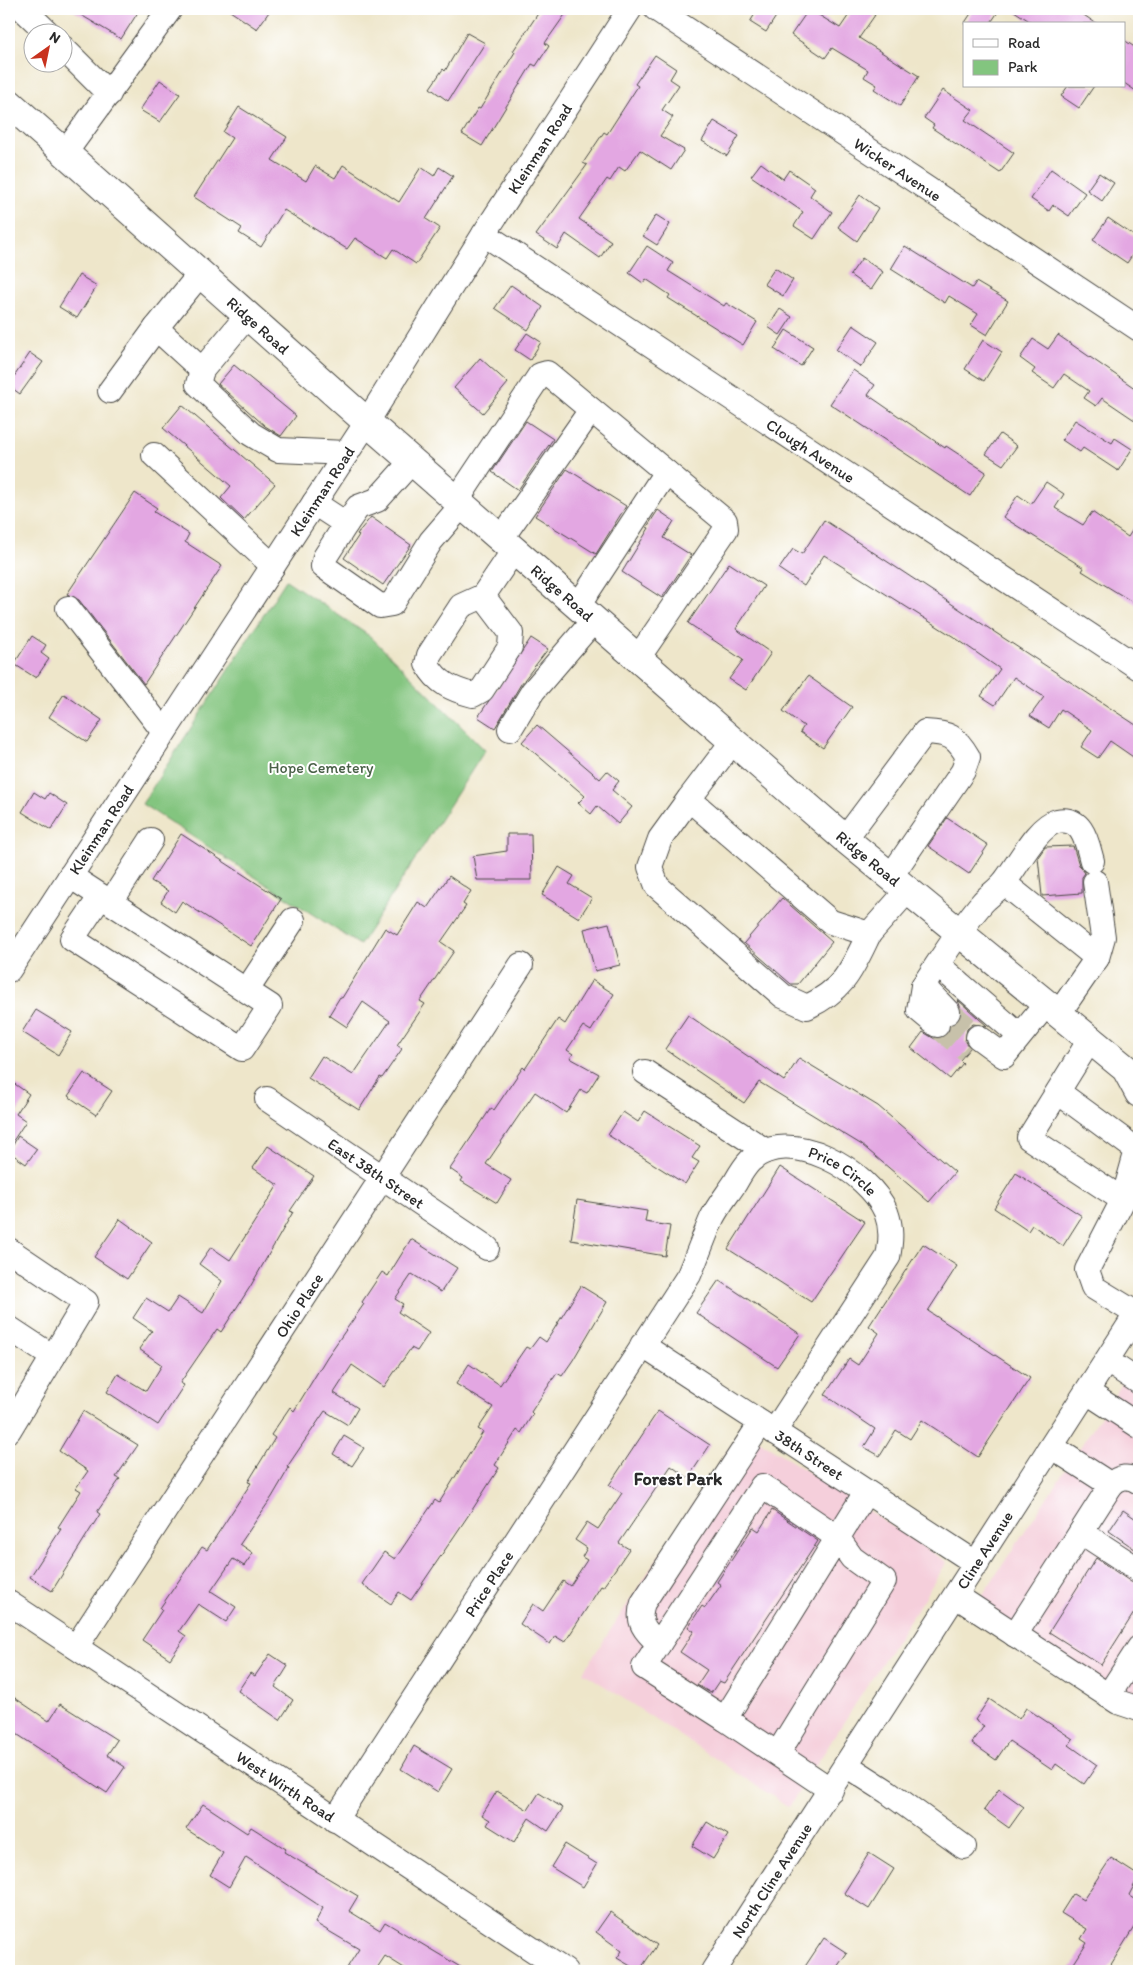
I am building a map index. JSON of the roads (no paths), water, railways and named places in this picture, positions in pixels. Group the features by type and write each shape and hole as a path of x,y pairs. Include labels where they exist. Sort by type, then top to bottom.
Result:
{"main road":[{"name":"Ridge Road","path":"9,103 367,422 846,839 1133,1071 1139,1093"}],"street":[{"path":"23,9 37,22"},
{"path":"65,154 170,9"},
{"name":"Kleinman Road","path":"9,970 347,453 484,234 630,9"},
{"name":"Wicker Avenue","path":"656,9 1139,329"},
{"path":"72,57 109,94"},
{"name":"Clough Avenue","path":"484,234 1139,668"},
{"path":"110,391 156,328 200,274"},
{"path":"247,316 202,370 198,384 251,434 278,450 347,453"},
{"path":"156,328 202,370"},
{"path":"412,461 378,500 358,508 325,557 323,566 380,606 392,604 431,541 460,503 540,375 547,373 725,521 726,530 638,658"},
{"path":"483,596 507,544 592,410"},
{"path":"154,455 273,566"},
{"path":"510,729 533,690 586,613 666,472"},
{"path":"314,503 346,524"},
{"path":"68,608 164,732"},
{"path":"733,741 660,839 650,867 657,886 783,996 807,1006 828,997 851,971 869,934 963,771 968,757 959,742 944,732 925,732 846,839"},
{"path":"689,799 831,922 869,934"},
{"path":"942,1019 923,986 960,932 984,902 1004,883 1044,826 1057,821 1070,822 1079,827 1086,835 1103,937 1097,958 1053,1008 1019,1035 1004,1056 972,1044"},
{"path":"70,876 106,899 247,990 270,1006 242,1049 72,939 106,899 151,840"},
{"path":"1004,883 1097,958"},
{"path":"247,990 293,920"},
{"name":"Ohio Place","path":"76,1647 521,965"},
{"path":"938,965 1019,1035"},
{"path":"1091,1038 1029,1138 1123,1200"},
{"path":"642,1345 689,1275 713,1217 750,1161 766,1151 645,1072"},
{"path":"1058,1092 1137,1150 1123,1200 1087,1270 1093,1288 1138,1312"},
{"name":"East 38th Street","path":"267,1099 488,1248"},
{"name":"Price Circle","path":"659,1644 640,1622 643,1603 888,1257 892,1236 886,1212 876,1195 857,1175 841,1164 816,1153 790,1148 766,1151"},
{"path":"9,1250 86,1302 9,1430"},
{"name":"Cline Avenue","path":"830,1790 1138,1312"},
{"path":"9,1328 53,1357"},
{"name":"38th Street","path":"642,1345 977,1564"},
{"name":"Price Place","path":"334,1820 642,1345"},
{"path":"1107,1361 1139,1382"},
{"path":"1087,1392 1139,1426"},
{"path":"1052,1447 1111,1485"},
{"path":"1015,1635 1111,1485 1116,1479 1126,1477 1139,1482"},
{"path":"778,1753 884,1581 852,1558 838,1537 762,1486 644,1667 778,1753 830,1790"},
{"path":"725,1719 866,1492"},
{"path":"1081,1532 1139,1570"},
{"path":"956,1596 1108,1696 1118,1702 1139,1709"},
{"name":"West Wirth Road","path":"9,1603 334,1820 565,1971"},
{"path":"1108,1696 1139,1648"},
{"path":"846,1765 888,1792 964,1847"},
{"name":"North Cline Avenue","path":"713,1971 830,1790"}],"tunnel":[{"path":"948,1012 978,1037"},
{"path":"937,1025 967,1051"}],"district":[{"name":"Forest Park","path":"678,1479"}],"park label":[{"name":"Hope Cemetery","path":"321,767"}]}
